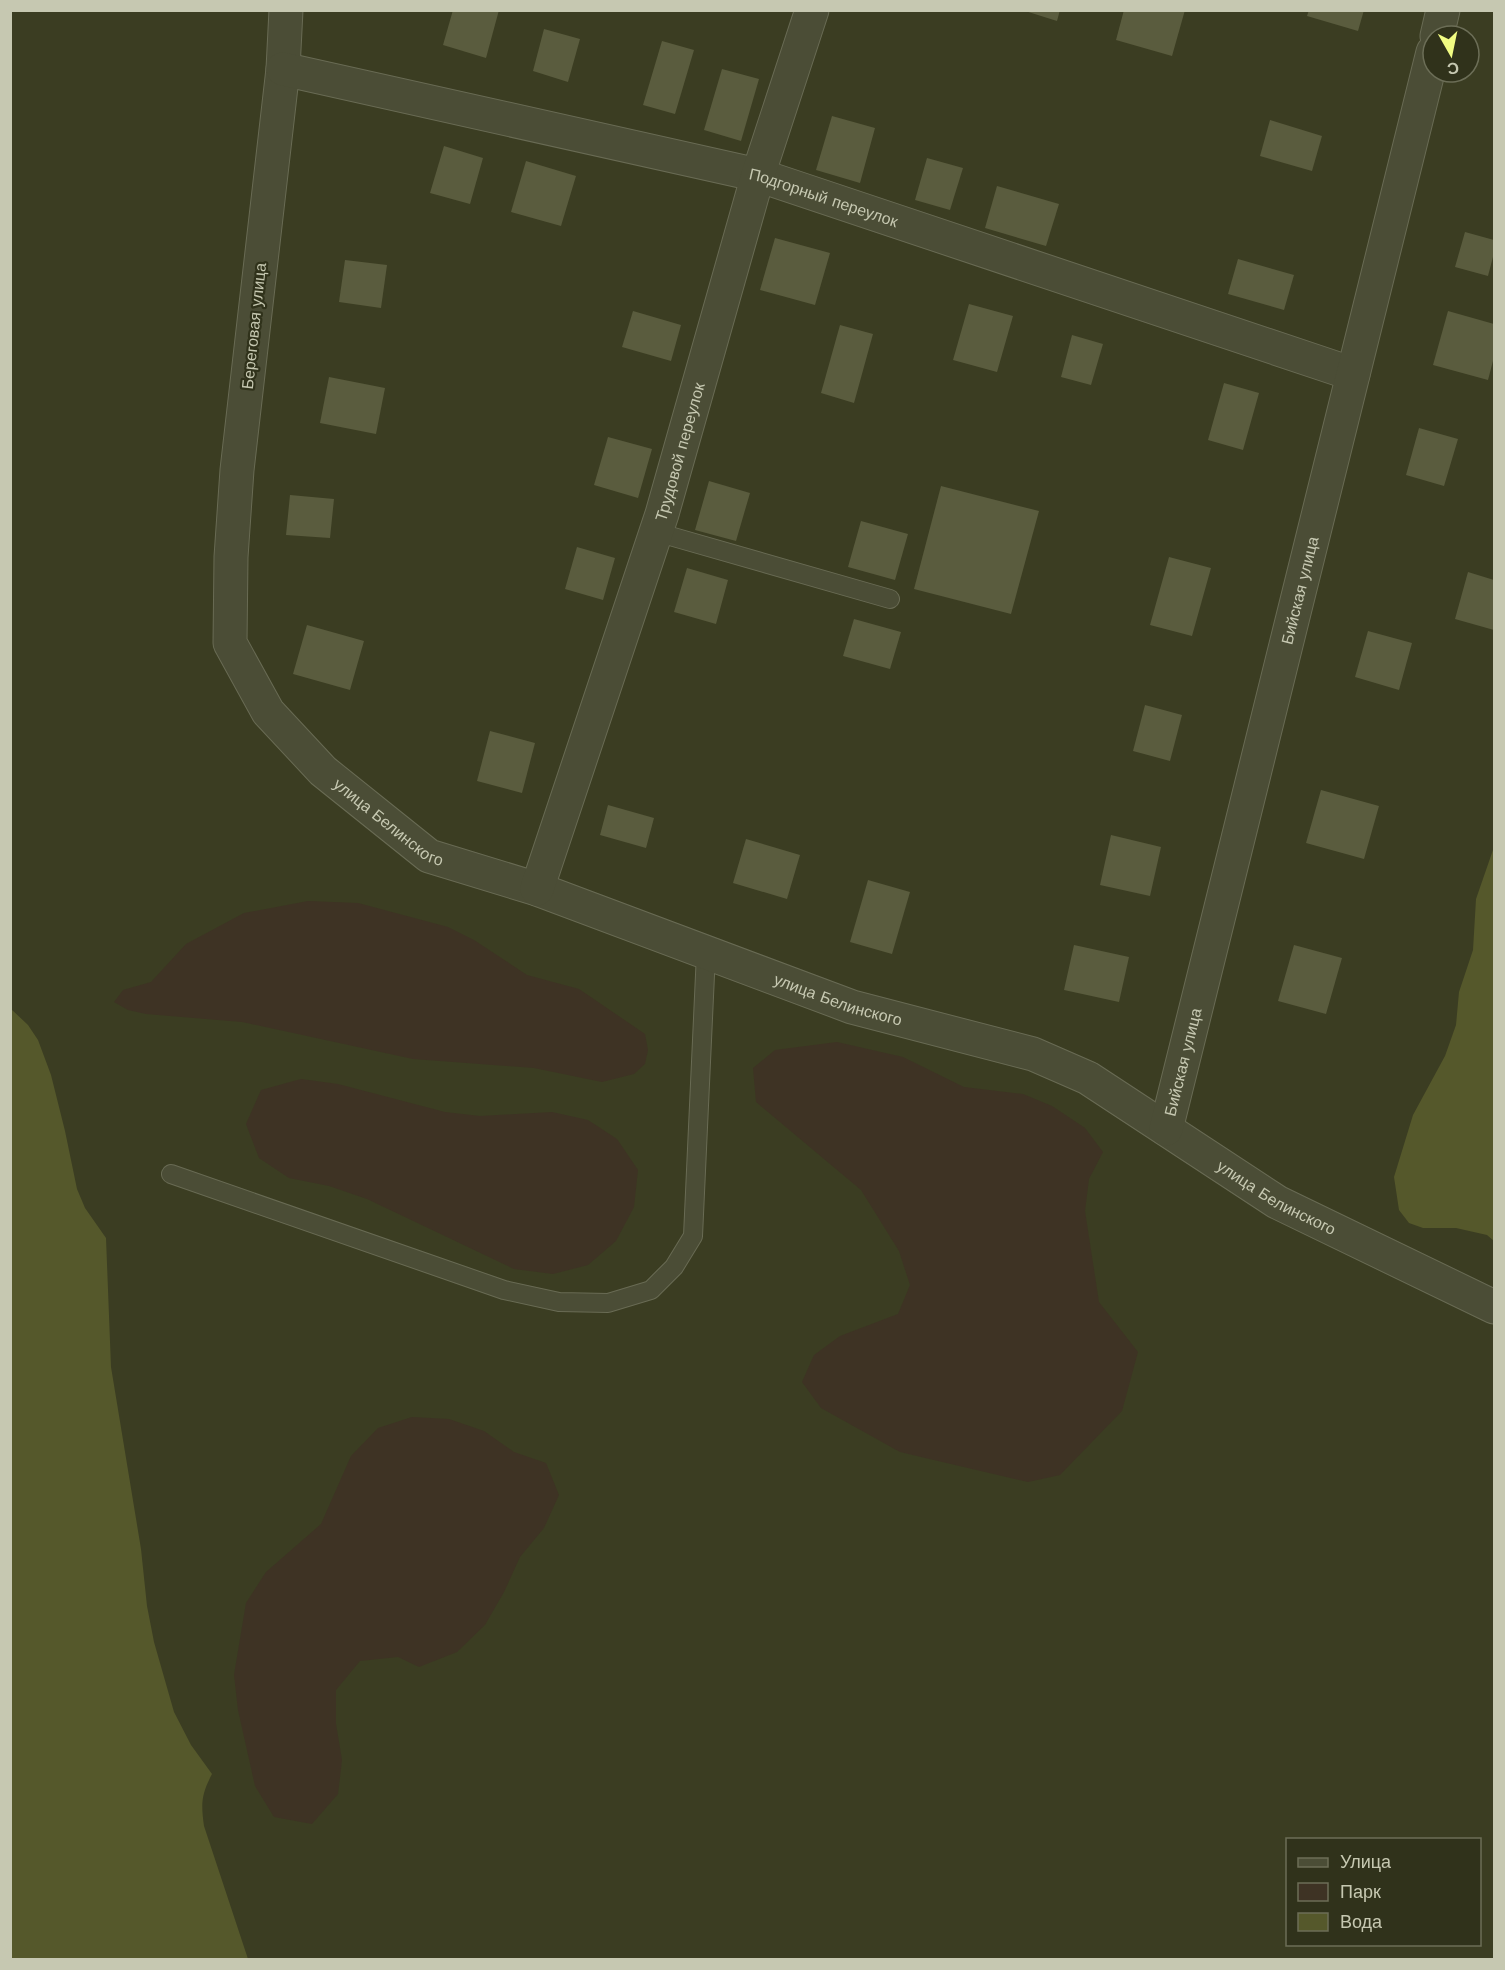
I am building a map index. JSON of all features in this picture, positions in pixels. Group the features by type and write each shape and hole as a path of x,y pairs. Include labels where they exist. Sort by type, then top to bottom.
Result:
{"street":[{"name":"Береговая улица","path":"230,643 231,557 237,470 283,69 286,10"},
{"name":"Трудовой переулок","path":"537,889 656,532 758,175 812,10"},
{"name":"Подгорный переулок","path":"283,69 758,175 1353,374"},
{"name":"Бийская улица","path":"1166,1129 1425,84"},
{"name":"улица Белинского","path":"230,643 268,712 323,771 429,856 537,889 852,1007 1034,1054 1088,1078 1277,1202 1494,1307"}],"lane":[{"path":"656,532 890,599"},
{"path":"171,1174 504,1290 559,1302 608,1303 651,1290 674,1267 693,1236 706,953"}],"green space":[{"path":"308,901 358,903 448,927 474,940 527,975 579,989 645,1034 648,1050 645,1064 634,1074 602,1082 534,1068 413,1059 242,1022 146,1014 128,1010 114,1002 123,990 151,982 186,944 244,913"},
{"path":"837,1042 903,1057 964,1087 1023,1094 1052,1106 1085,1128 1103,1152 1089,1179 1085,1211 1099,1302 1138,1352 1122,1411 1060,1475 1028,1482 900,1452 821,1408 802,1382 814,1355 840,1336 898,1314 910,1285 899,1251 861,1190 756,1102 753,1068 775,1050"},
{"path":"301,1079 338,1084 445,1112 480,1116 552,1112 588,1120 617,1139 638,1170 634,1207 616,1241 588,1265 553,1274 514,1269 367,1199 329,1186 289,1178 259,1158 246,1124 261,1090"},
{"path":"412,1417 449,1419 484,1431 514,1452 546,1463 559,1495 544,1528 520,1557 485,1625 457,1652 419,1667 398,1657 360,1661 336,1690 336,1724 342,1760 338,1794 312,1824 274,1817 255,1786 238,1710 234,1675 246,1603 266,1572 321,1524 351,1456 378,1428"}],"water":[{"path":"1494,847 1494,1241 1487,1235 1456,1228 1423,1228 1409,1223 1399,1210 1394,1177 1413,1115 1445,1056 1456,1025 1459,992 1473,950 1476,899"},
{"path":"10,1008 28,1025 38,1040 51,1075 77,1189 85,1208 106,1238 111,1367 154,1642 174,1712 191,1745 212,1774 203,1800 204,1826 248,1959 11,1959"}],"building":[{"path":"453,10 499,10 486,58 443,45"},
{"path":"1022,10 1060,10 1057,21"},
{"path":"1124,10 1185,10 1172,56 1116,40"},
{"path":"1309,10 1364,10 1358,31 1307,16"},
{"path":"544,29 580,39 568,82 533,71"},
{"path":"662,41 694,50 675,114 643,105"},
{"path":"722,69 759,79 741,141 704,130"},
{"path":"832,116 875,128 860,183 816,170"},
{"path":"1270,120 1322,136 1312,171 1260,156"},
{"path":"444,146 483,158 470,204 430,193"},
{"path":"927,158 963,168 950,210 915,200"},
{"path":"526,161 576,176 561,226 511,212"},
{"path":"997,186 1059,204 1046,246 985,228"},
{"path":"1465,232 1494,240 1494,253 1488,276 1455,267"},
{"path":"775,238 830,253 815,305 760,290"},
{"path":"1238,259 1294,275 1284,310 1228,294"},
{"path":"345,260 387,265 381,308 339,302"},
{"path":"969,304 1013,316 997,372 953,360"},
{"path":"633,311 681,325 671,361 622,347"},
{"path":"1448,311 1494,324 1494,357 1488,380 1433,365"},
{"path":"840,325 873,334 854,403 821,393"},
{"path":"1072,335 1103,344 1091,385 1061,377"},
{"path":"329,377 385,388 376,434 320,423"},
{"path":"1224,383 1259,393 1243,450 1208,440"},
{"path":"1419,428 1458,439 1444,486 1406,475"},
{"path":"608,437 652,449 638,498 594,485"},
{"path":"709,481 750,493 736,541 695,530"},
{"path":"941,486 1039,511 1011,614 914,589"},
{"path":"290,495 334,499 330,538 286,535"},
{"path":"861,521 908,534 895,580 848,567"},
{"path":"577,547 615,558 603,600 565,589"},
{"path":"1169,557 1211,568 1192,636 1150,625"},
{"path":"687,568 728,580 716,624 674,612"},
{"path":"1468,572 1494,580 1494,630 1455,619"},
{"path":"854,619 901,632 890,669 843,656"},
{"path":"307,625 364,641 350,690 293,674"},
{"path":"1368,631 1412,643 1399,690 1355,677"},
{"path":"1145,705 1182,715 1170,761 1133,751"},
{"path":"490,731 535,743 522,793 477,781"},
{"path":"1321,790 1379,806 1364,859 1306,843"},
{"path":"608,805 654,818 646,848 600,835"},
{"path":"1111,835 1161,847 1150,896 1100,885"},
{"path":"746,839 800,855 787,899 733,883"},
{"path":"868,880 910,892 892,954 850,942"},
{"path":"1074,945 1129,957 1119,1002 1064,990"},
{"path":"1294,945 1342,958 1326,1014 1278,1001"}]}
